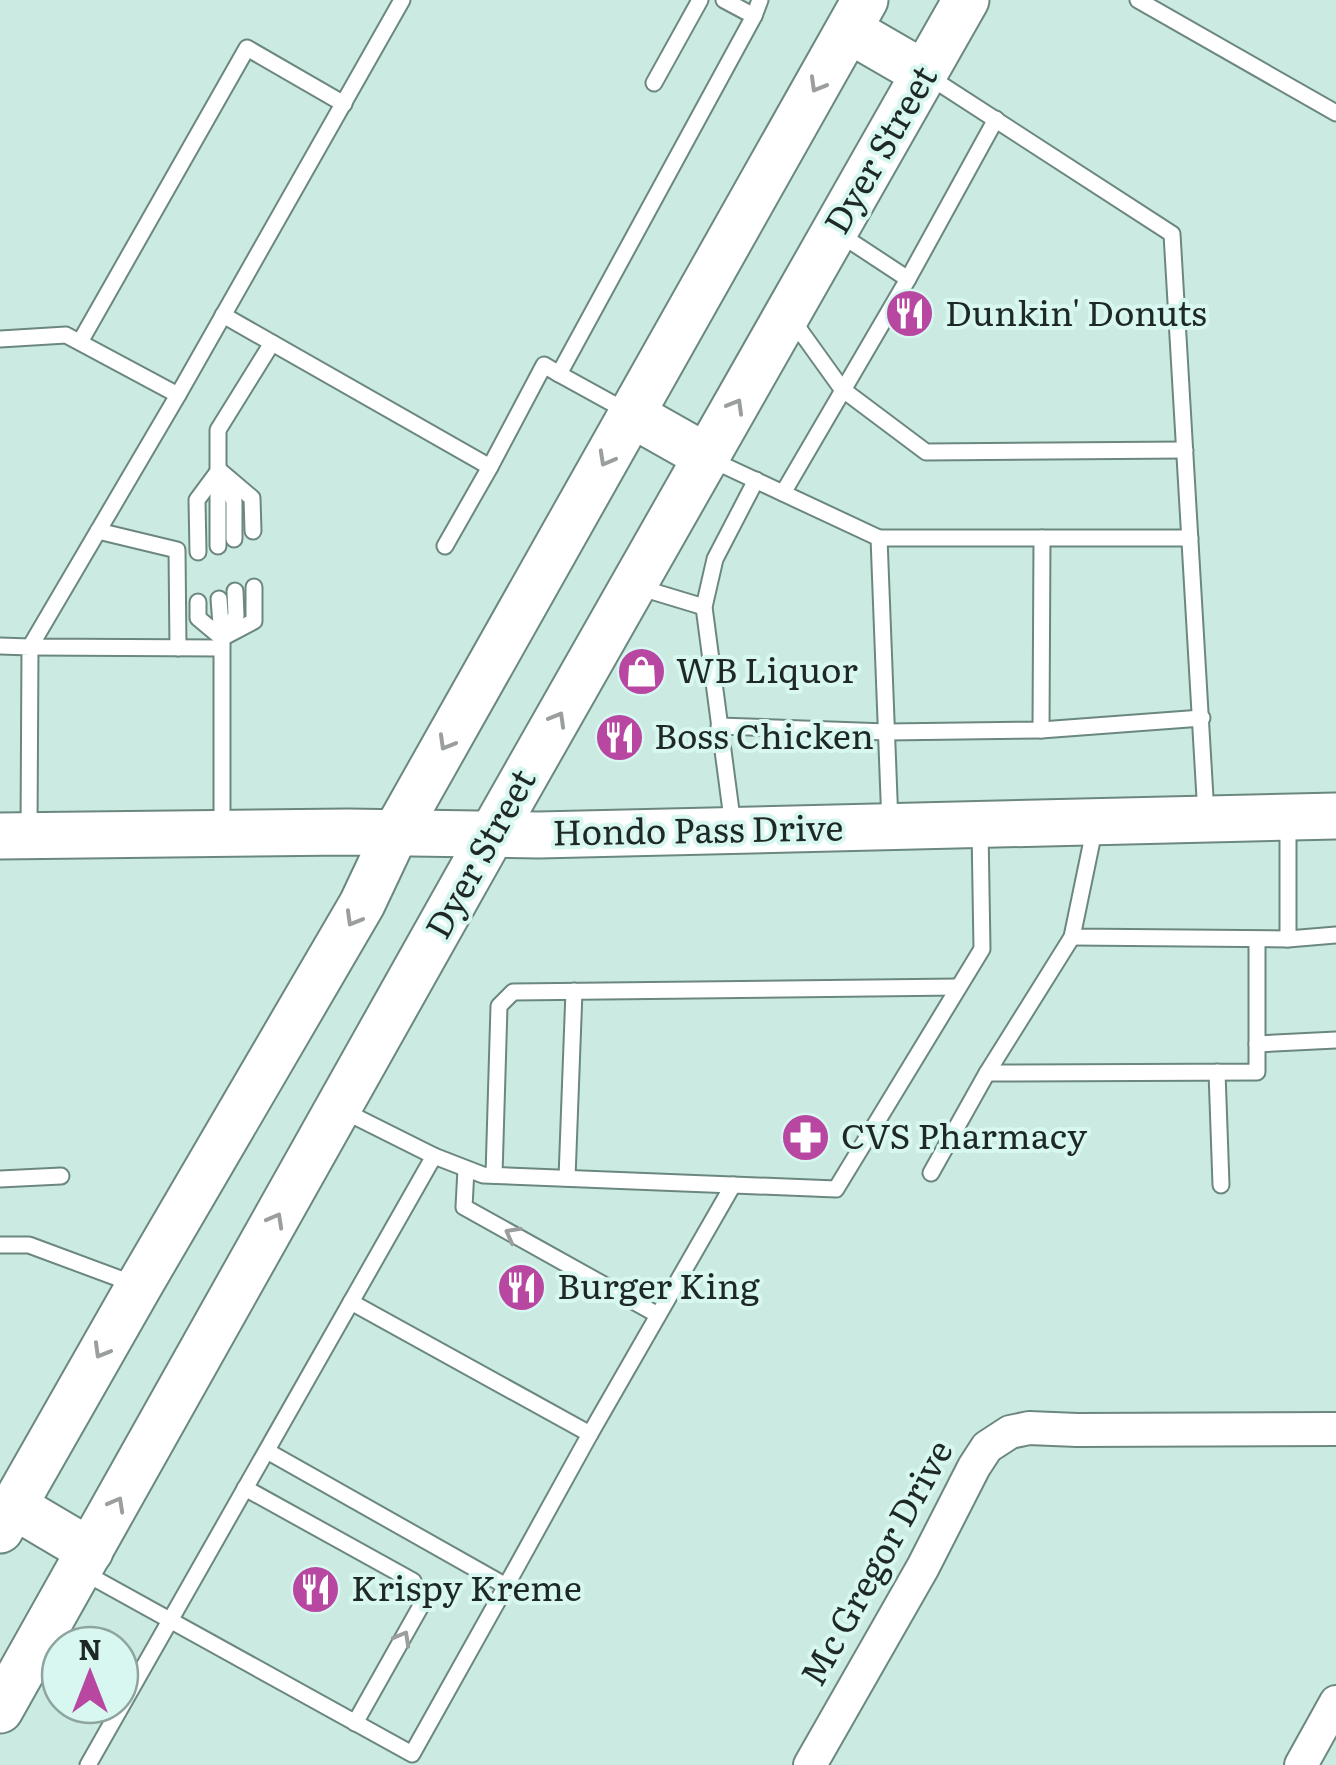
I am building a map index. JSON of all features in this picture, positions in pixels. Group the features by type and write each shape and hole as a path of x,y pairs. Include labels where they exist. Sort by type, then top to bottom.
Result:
{"main road":[{"name":"Dyer Street","path":"0,1710 966,0"},
{"path":"85,1561 7,1518 353,920 396,832 855,9 925,74"},
{"path":"631,414 707,458"},
{"name":"Hondo Pass Drive","path":"14,836 492,834 1336,816"}],"street":[{"name":"Mc Gregor Drive","path":"810,1765 923,1567 974,1467 988,1447 1010,1432 1029,1428 1336,1428"},
{"path":"1301,1765 1336,1702"}],"lane":[{"path":"14,836 30,647 224,316 402,0"},
{"path":"654,83 700,0"},
{"path":"724,0 754,16"},
{"path":"559,374 760,0"},
{"path":"1138,0 1336,113"},
{"path":"80,342 246,48 344,104"},
{"path":"925,74 1172,234 1207,820"},
{"path":"783,493 996,119"},
{"path":"835,230 908,279"},
{"path":"788,315 842,389 926,452 1186,450"},
{"path":"224,316 490,466"},
{"path":"0,339 66,335 178,395"},
{"path":"218,546 218,430 272,342"},
{"path":"445,546 544,365 631,414"},
{"path":"707,458 878,538 1190,538"},
{"path":"219,470 252,498 252,531"},
{"path":"219,470 234,501 234,539"},
{"path":"198,552 197,500 219,470"},
{"path":"733,830 704,608 714,559 756,480"},
{"path":"98,531 177,550 178,648"},
{"path":"878,538 890,827"},
{"path":"1041,730 1042,538"},
{"path":"634,586 704,608"},
{"path":"0,646 178,648 222,643 254,621 254,587"},
{"path":"222,643 236,616 235,591"},
{"path":"218,599 222,643 222,834"},
{"path":"198,602 198,618 222,643"},
{"path":"720,726 887,732 1041,730 1202,718"},
{"path":"1288,818 1288,939"},
{"path":"931,1173 1072,937 1096,822"},
{"path":"339,1108 434,1156 482,1175 836,1189 982,949 980,825"},
{"path":"1072,937 1258,940 1336,935"},
{"path":"988,1073 1258,1072 1258,940"},
{"path":"494,1176 499,1006 513,992 958,987"},
{"path":"567,1178 574,991"},
{"path":"1257,1044 1336,1040"},
{"path":"1217,1072 1222,1185"},
{"path":"88,1765 434,1156"},
{"path":"466,1168 464,1206 658,1315"},
{"path":"0,1179 61,1176"},
{"path":"85,1561 170,1620 356,1723 409,1760 733,1185"},
{"path":"0,1245 30,1245 139,1286"},
{"path":"351,1302 590,1434"},
{"path":"267,1451 506,1586"},
{"path":"245,1488 413,1581 422,1604 356,1723"}],"place":[{"name":"Dunkin' Donuts","path":"910,314"},
{"name":"WB Liquor","path":"641,671"},
{"name":"Boss Chicken","path":"619,737"},
{"name":"CVS Pharmacy","path":"806,1137"},
{"name":"Burger King","path":"522,1287"},
{"name":"Krispy Kreme","path":"316,1589"}]}
